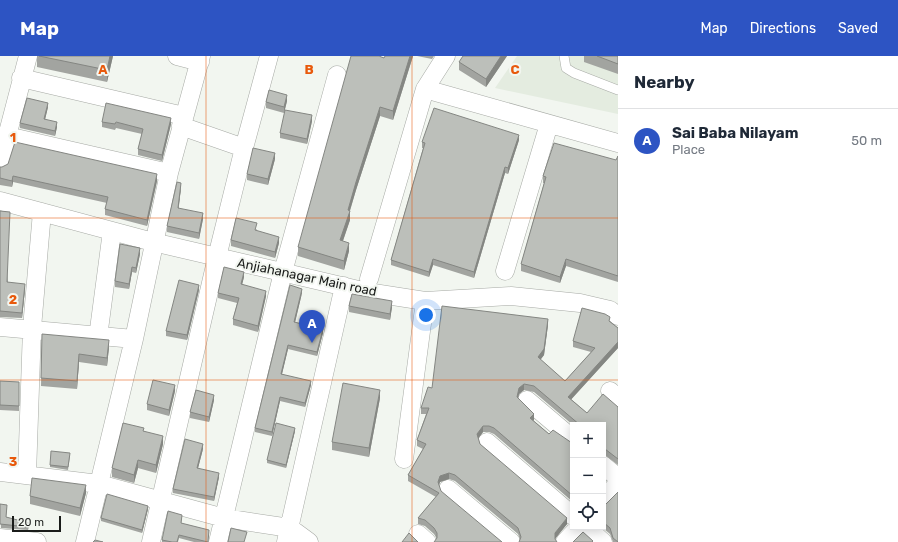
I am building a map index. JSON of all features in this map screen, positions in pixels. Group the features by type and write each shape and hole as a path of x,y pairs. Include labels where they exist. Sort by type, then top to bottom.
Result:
{"street":[{"path":"0,163 21,78 28,56"},
{"path":"85,542 134,339 168,173 200,59 177,56"},
{"path":"151,542 162,501 217,257 269,56"},
{"path":"369,279 425,89 446,56"},
{"path":"218,542 283,272 337,75"},
{"path":"21,78 182,121 244,148"},
{"path":"425,89 618,143"},
{"path":"505,271 550,124"},
{"path":"7,136 168,173"},
{"name":"Anjiahanagar Main road","path":"0,201 112,232 367,292 425,300 511,296 580,303 610,310 618,316"},
{"path":"27,475 32,328 42,212"},
{"path":"98,337 112,232"},
{"path":"288,535 344,286"},
{"path":"404,459 425,300"},
{"path":"0,327 32,328 98,337 134,339"},
{"path":"528,400 570,436"},
{"path":"487,442 570,513"},
{"path":"606,468 618,478"},
{"path":"0,472 99,484 309,542"},
{"path":"606,496 618,482"},
{"path":"448,489 511,542"},
{"path":"566,542 576,530"},
{"path":"589,530 603,542"},
{"path":"10,540 36,542"}],"lane":[{"path":"564,56 566,68 574,74 618,90"}],"shaded area":[{"path":"517,56 618,56 618,114 495,88"}],"building":[{"path":"39,56 110,56 107,70"},
{"path":"351,56 379,56 384,58 385,56 410,56 393,111 380,107 356,182 348,210 350,211 340,240 349,243 344,261 298,247"},
{"path":"463,56 501,56 486,79 459,62"},
{"path":"597,56 618,56 618,64"},
{"path":"269,90 287,95 284,107 266,102"},
{"path":"27,98 48,103 44,119 57,122 55,131 20,123"},
{"path":"106,103 171,118 162,155 138,149 143,129 116,122 115,124 102,122"},
{"path":"434,108 519,135 508,168 505,167 474,272 433,259 429,272 391,260 425,143 422,142"},
{"path":"285,110 312,115 307,139 280,133"},
{"path":"15,142 157,174 147,220 105,209 108,197 13,176 12,181 0,178 0,167 8,164"},
{"path":"554,143 616,160 618,156 618,276 566,259 560,277 521,264 546,177 543,176"},
{"path":"253,148 275,153 268,179 247,174"},
{"path":"177,182 181,183 178,208 203,213 199,233 167,226"},
{"path":"0,211 10,212 7,282 25,284 22,313 0,311"},
{"path":"236,218 257,223 255,230 279,237 275,252 231,240"},
{"path":"120,244 140,248 136,268 132,267 129,284 115,281"},
{"path":"224,267 244,272 241,284 266,291 258,326 233,319 239,298 218,293"},
{"path":"179,280 199,285 187,335 166,331"},
{"path":"290,285 302,289 294,322 323,329 317,352 288,345 281,374 311,381 305,403 280,397 272,432 255,428"},
{"path":"352,294 392,301 390,314 349,306"},
{"path":"442,306 548,319 544,349 538,357 565,381 595,348 573,341 582,308 605,314 610,317 609,321 618,328 618,342 568,397 587,413 603,394 618,407 618,459 606,450 606,422 576,422 534,386 524,384 519,388 517,397 534,414 530,418 549,434 553,430 570,442 570,493 494,428 483,426 477,434 480,444 567,518 555,533 555,539 557,542 519,542 521,537 518,528 455,475 449,473 440,476 438,482 441,491 502,542 434,542 437,538 437,533 434,528 425,520 418,518 439,493 408,475 426,444 417,440 429,408 421,408 428,387 432,388"},
{"path":"42,334 109,340 107,358 79,354 77,381 41,378"},
{"path":"153,380 175,385 169,410 147,404"},
{"path":"0,381 19,382 19,406 0,405"},
{"path":"343,383 380,390 369,448 332,442"},
{"path":"196,390 214,395 209,417 190,412"},
{"path":"123,423 144,428 143,431 163,436 156,465 138,460 134,475 112,468"},
{"path":"276,423 295,428 286,465 267,460"},
{"path":"185,439 203,444 197,468 219,473 214,497 173,489"},
{"path":"51,451 70,453 68,467 50,465"},
{"path":"32,478 86,485 80,508 30,496"},
{"path":"618,492 618,542 613,538 610,528 606,525 606,504"},
{"path":"107,494 148,506 142,530 101,518"},
{"path":"0,504 7,505 6,517 29,523 28,527 0,524"},
{"path":"168,511 182,515 181,523 209,530 208,542 179,535 177,542 162,540"},
{"path":"231,528 247,532 244,542 228,542"},
{"path":"583,532 593,541 573,542"},
{"path":"409,533 418,542 402,542"}],"place":[{"name":"Sai Baba Nilayam","path":"312,343"}]}
